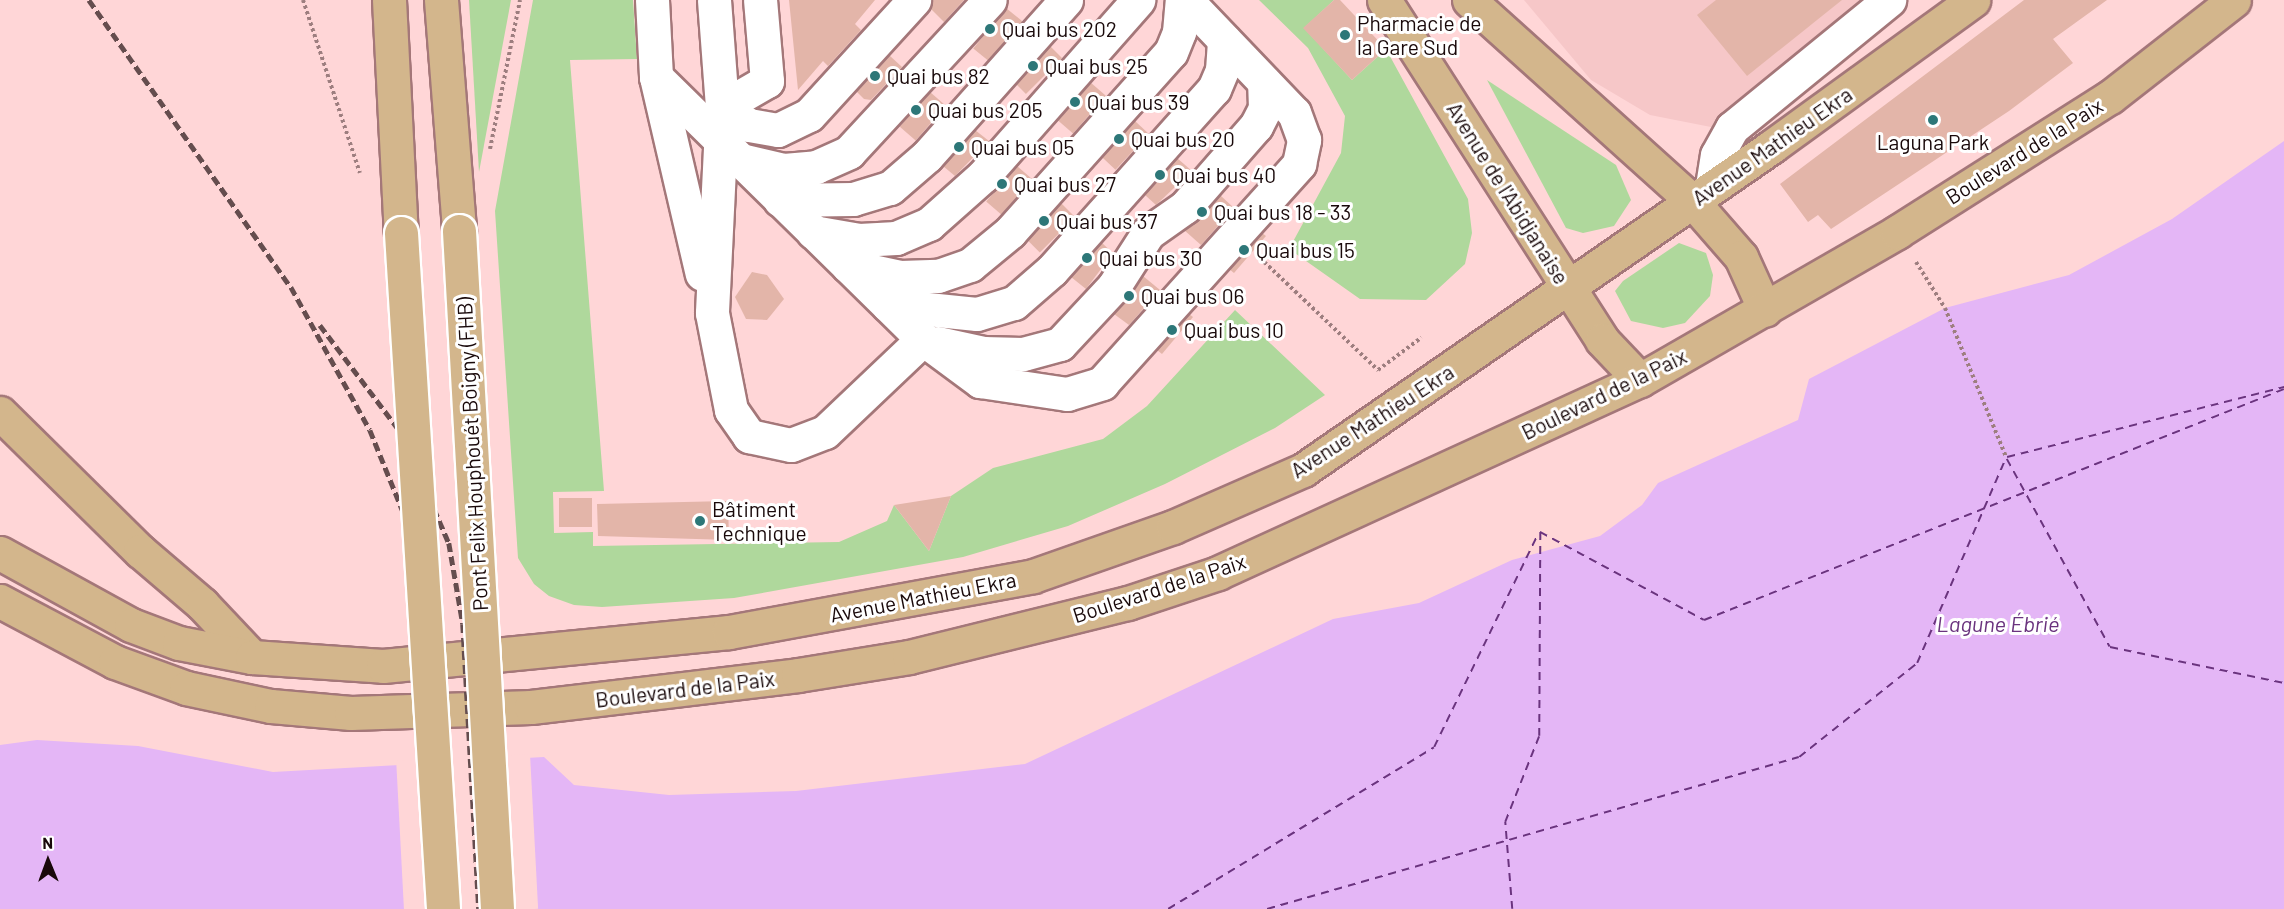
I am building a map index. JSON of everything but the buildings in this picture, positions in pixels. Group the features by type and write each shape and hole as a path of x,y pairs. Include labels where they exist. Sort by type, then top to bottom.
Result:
{"main road":[{"name":"Pont Felix Houphouét Boigny (FHB)","path":"441,0 459,231 497,909"},
{"name":"Avenue de l'Abidjanaise","path":"1384,0 1602,340 1640,380"},
{"path":"1469,0 1702,194 1741,257 1765,310"},
{"name":"Avenue Mathieu Ekra","path":"252,657 383,666 729,632 923,599 1033,576 1173,527 1303,470 1702,194 1973,0"},
{"name":"Boulevard de la Paix","path":"0,601 114,662 186,688 271,706 351,713 531,707 687,690 909,657 1128,603 1218,573 1640,380 1765,310 1896,232 2110,97 2234,0"},
{"path":"388,4 443,909"},
{"path":"0,413 140,551 202,604 252,657"},
{"path":"0,553 131,626 179,643 252,657"}],"street":[{"path":"652,0 656,77 712,313 730,410 749,436 791,445 825,432 923,339"},
{"path":"712,313 727,135 714,0"},
{"path":"727,135 767,81 760,0"},
{"path":"727,135 749,125 778,130 809,115 914,0"},
{"path":"656,77 727,135 784,170 816,167 849,152 990,0"},
{"path":"780,200 853,199 890,188 927,156 1066,0"},
{"path":"813,232 860,240 896,238 929,224 983,176 1138,0"},
{"path":"727,135 780,200 923,339 980,381 1067,394 1102,383 1299,164 1304,140 1294,113 1184,0"},
{"path":"848,266 900,277 938,276 970,266 1010,232 1171,52 1179,32 1184,0"},
{"path":"1702,194 1717,155 1732,128 1889,0"},
{"path":"888,305 977,314 1014,303 1052,270 1214,90 1222,70 1224,40"},
{"path":"923,339 983,353 1023,354 1060,344 1114,286 1148,233 1185,207 1256,126 1265,108 1264,82"}],"path":[{"path":"303,0 362,179"},
{"path":"488,160 520,0"},
{"path":"1896,232 1945,308 2006,457"}],"shaded area":[{"path":"1524,0 1866,0 1716,128 1650,115 1591,80"}],"green space":[{"path":"469,0 511,0 479,172"},
{"path":"533,0 633,0 637,59 570,60 604,491 553,492 554,533 593,532 593,546 839,542 887,521 894,505 929,551 951,496 993,468 1103,439 1147,406 1235,310 1325,395 1275,428 1165,484 1068,526 963,557 734,598 602,607 574,605 549,596 534,584 518,558 495,211"},
{"path":"1259,0 1334,0 1304,28 1352,80 1386,49 1468,199 1472,233 1465,264 1426,300 1360,299 1289,249 1341,153 1345,116 1308,48"},
{"path":"1487,80 1616,165 1631,200 1614,226 1583,233 1566,228"},
{"path":"1679,243 1706,253 1713,275 1710,296 1685,323 1663,328 1631,321 1615,291 1623,281"}],"water":[{"name":"Lagune Ébrié","path":"2284,141 2284,909 0,909 0,745 37,740 138,746 273,772 544,757 574,785 669,795 796,791 1025,764 1333,619 1419,603 1512,560 1600,536 1642,505 1658,483 1798,420 1809,379 1945,308 2069,275 2172,219"}],"pier":[{"path":"530,754 538,909 404,909 396,761"}],"ferry route":[{"path":"2007,457 2284,387"},
{"path":"1512,909 1505,822 1539,736 1540,532 1704,620 2284,389"},
{"path":"1267,909 1799,757 1917,663 2006,457"},
{"path":"2007,459 2110,647 2284,683"},
{"path":"1168,909 1434,747 1538,534"}],"railway":[{"path":"89,0 291,287 370,430 407,521 435,626 451,909"},
{"path":"320,325 402,434 449,543 463,624 479,909"}],"place":[{"name":"Quai bus 202","path":"990,29"},
{"name":"Pharmacie de la Gare Sud","path":"1345,35"},
{"name":"Quai bus 25","path":"1033,66"},
{"name":"Quai bus 82","path":"875,76"},
{"name":"Quai bus 39","path":"1075,102"},
{"name":"Quai bus 205","path":"916,110"},
{"name":"Laguna Park","path":"1933,120"},
{"name":"Quai bus 20","path":"1119,139"},
{"name":"Quai bus 05","path":"959,147"},
{"name":"Quai bus 40","path":"1160,175"},
{"name":"Quai bus 27","path":"1002,184"},
{"name":"Quai bus 18 - 33","path":"1202,212"},
{"name":"Quai bus 37","path":"1044,221"},
{"name":"Quai bus 15","path":"1244,250"},
{"name":"Quai bus 30","path":"1087,258"},
{"name":"Quai bus 06","path":"1129,296"},
{"name":"Quai bus 10","path":"1172,330"},
{"name":"Bâtiment Technique","path":"700,521"}]}
